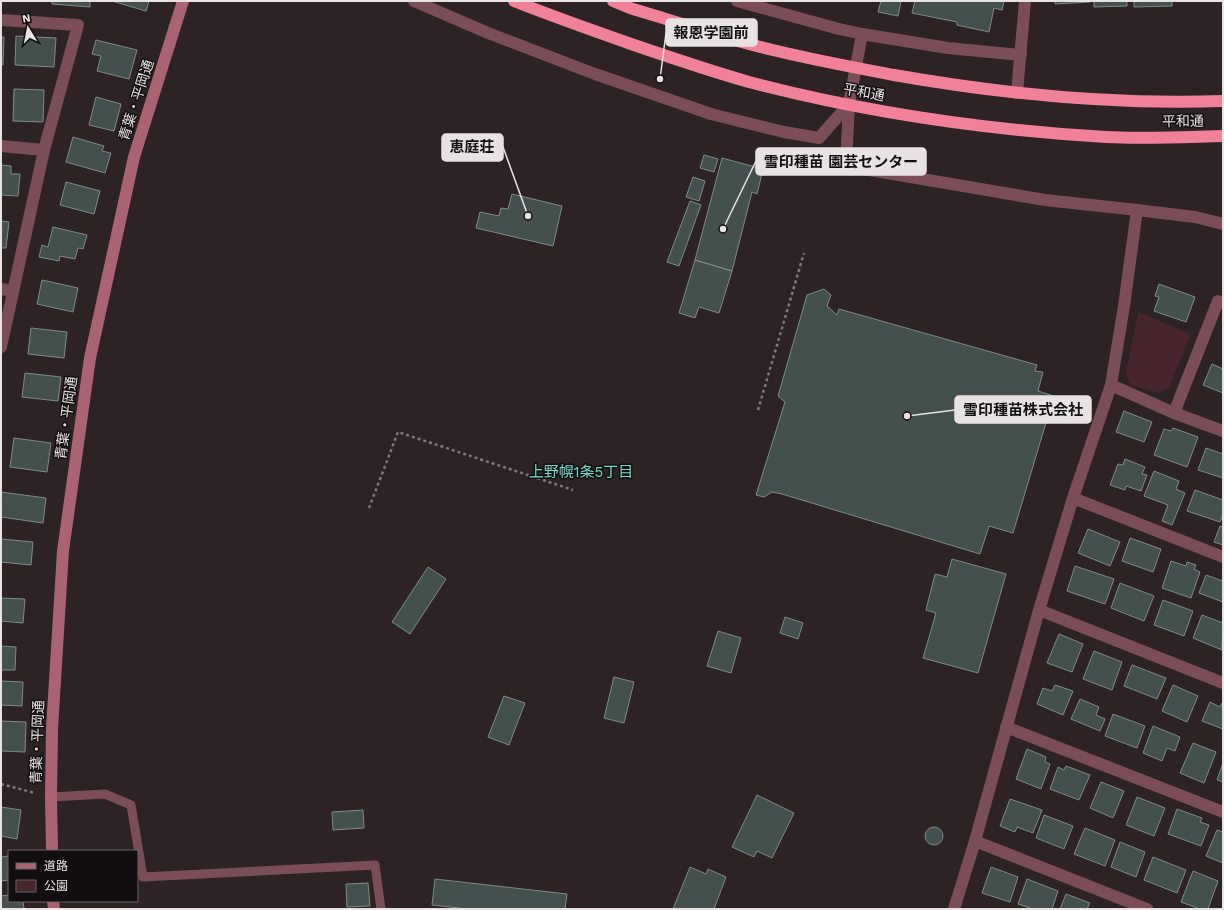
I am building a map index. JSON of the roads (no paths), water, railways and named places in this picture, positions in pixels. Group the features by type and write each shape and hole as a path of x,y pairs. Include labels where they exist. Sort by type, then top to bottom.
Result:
{"highway":[{"name":"平和通","path":"514,1 546,14 716,72 828,101 968,124 1038,132 1108,137 1223,136"},
{"name":"平和通","path":"613,1 630,8 750,44 830,63 937,82 1017,93 1110,100 1181,103 1223,101"}],"street":[{"name":"青葉・平岡通","path":"52,850 52,729 63,551 90,358 134,157 184,1"},
{"path":"414,1 488,33 595,74 711,114 784,132 819,138 849,104"},
{"path":"737,1 862,34 948,48 1021,56"},
{"path":"1017,93 1025,1"},
{"path":"1,20 78,25 44,150 1,348"},
{"path":"862,34 849,104 846,166 1045,200 1195,217 1223,224"},
{"path":"1,146 44,150"},
{"path":"954,909 975,841 1039,610 1073,498 1111,385 1124,306 1137,210"},
{"path":"1,289 13,291"},
{"path":"1174,413 1218,301 1223,303"},
{"path":"1111,385 1174,413 1223,431"},
{"path":"1073,498 1223,557"},
{"path":"1039,610 1223,683"},
{"path":"1006,727 1223,812"},
{"path":"975,841 1147,909"}],"lane":[{"path":"51,797 105,794 131,805 143,877 375,864 382,909"}],"place":[{"name":"報恩学園前","path":"660,79"},
{"name":"恵庭荘","path":"528,216"},
{"name":"雪印種苗 園芸センター","path":"723,229"},
{"name":"雪印種苗株式会社","path":"907,416"}],"district":[{"name":"上野幌1条5丁目","path":"581,472"}]}
